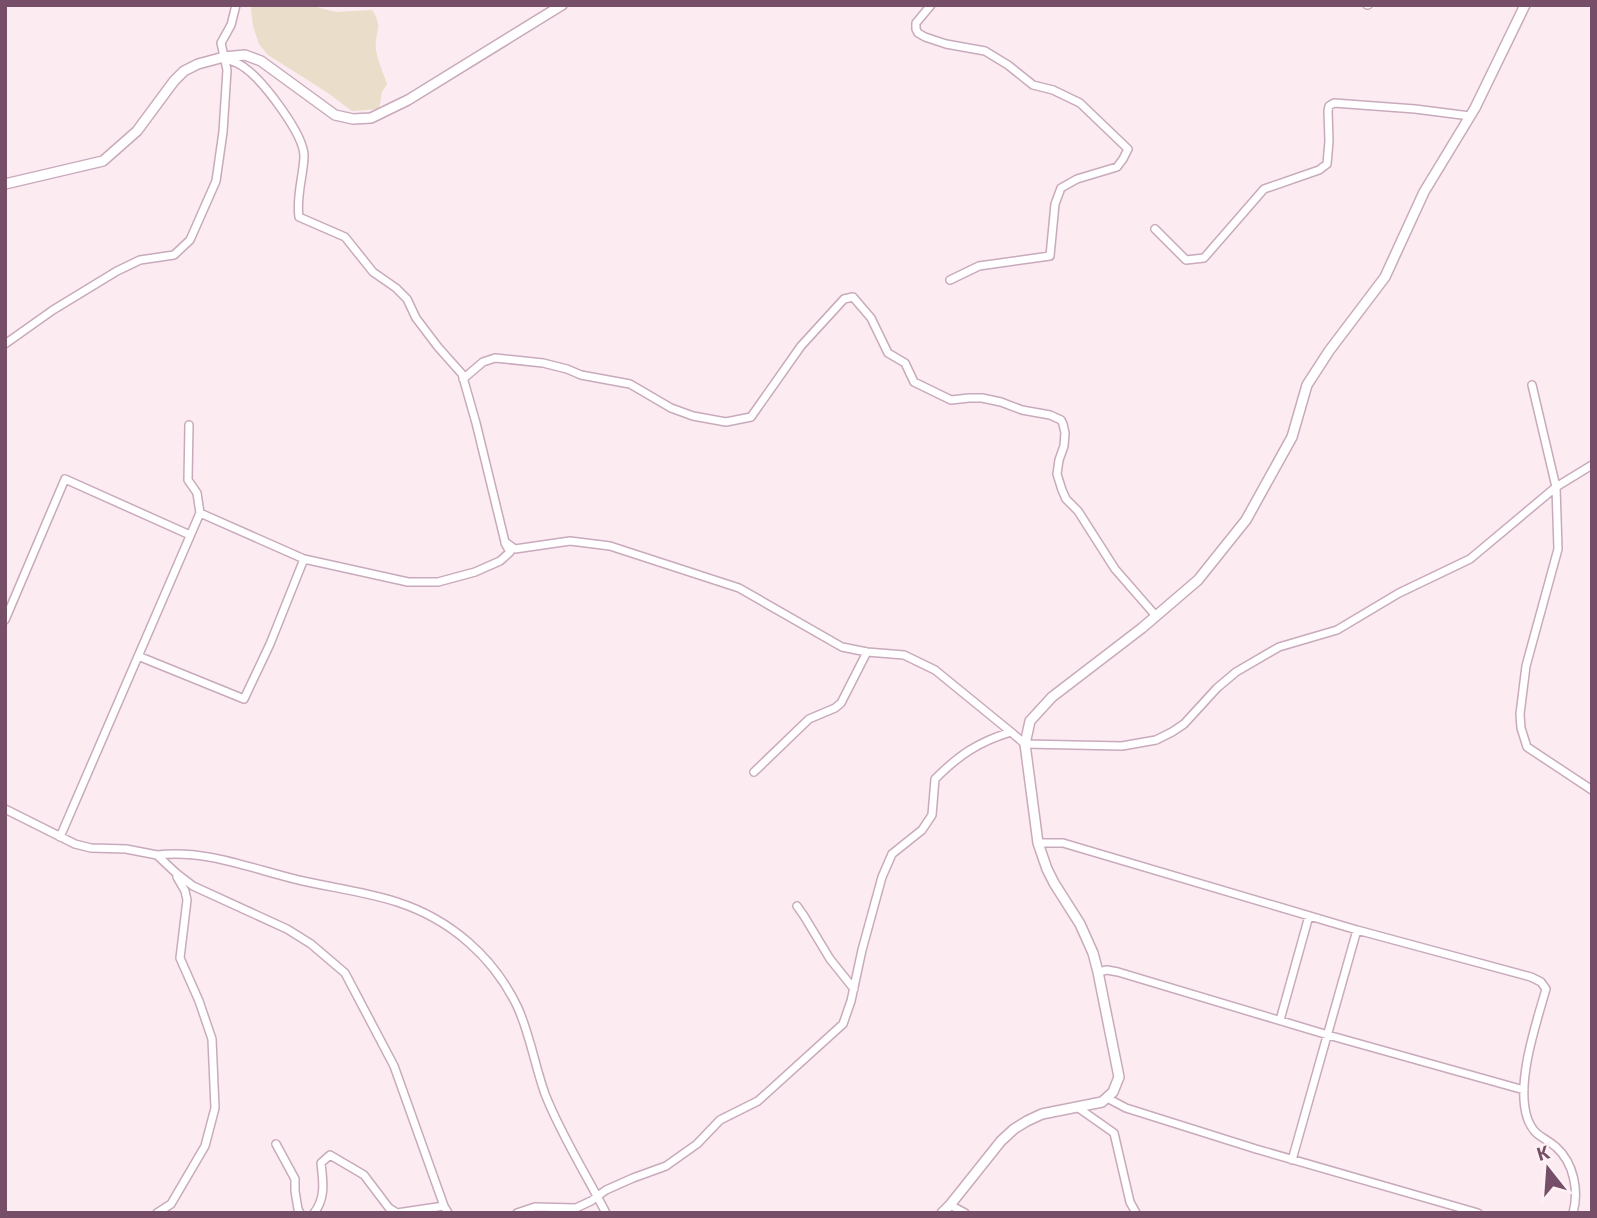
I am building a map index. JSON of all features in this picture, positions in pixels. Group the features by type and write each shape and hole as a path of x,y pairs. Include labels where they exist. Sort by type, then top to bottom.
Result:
{"street":[{"path":"5,344 53,310 117,271 140,260 174,255 190,240 216,181 223,132 227,70 220,43 232,24 236,5"},
{"path":"5,184 103,161 136,131 174,81 184,71 198,64 245,55 261,61 335,115 353,119 370,118 408,100 562,5"},
{"path":"931,5 916,23 918,33 946,44 985,51 1033,85 1053,90 1080,103 1128,149 1117,167 1077,179 1060,188 1055,204 1049,256 979,266 950,280"},
{"path":"943,1213 1001,1141 1014,1129 1042,1114 1095,1104 1107,1098 1117,1086 1118,1069 1093,953 1080,924 1047,869 1038,843 1025,744 1030,721 1052,697 1198,580 1246,520 1292,437 1307,385 1384,277 1424,192 1470,116 1525,5"},
{"path":"200,513 304,559 408,582 438,582 475,572 500,561 509,552 462,374 416,318 407,299 373,272 345,237 299,217 297,204 304,154 294,127 262,84 244,67 225,57"},
{"path":"1155,229 1186,260 1204,258 1264,189 1319,170 1327,164 1328,111 1329,106 1334,103 1470,116"},
{"path":"463,379 484,362 495,358 542,363 581,375 630,384 671,408 693,416 726,422 751,416 801,346 844,299 853,297 871,318 888,353 905,363 915,382 951,400 982,398 1061,420 1065,433 1057,474 1066,499 1078,510 1115,569 1156,616"},
{"path":"1532,385 1556,487 1558,549 1526,666 1520,714 1521,728 1527,747 1592,790"},
{"path":"61,837 200,513 197,493 188,480 189,425"},
{"path":"505,542 515,549 570,541 610,546 739,588 842,647 904,655 935,670 1025,744 1122,746 1164,736 1184,723 1236,672 1279,647 1337,630 1399,593 1471,559 1556,487 1592,465"},
{"path":"5,620 65,480 190,535"},
{"path":"138,656 244,699 270,644 304,559"},
{"path":"754,772 808,719 841,703 867,652"},
{"path":"517,1213 535,1207 576,1208 606,1190 666,1166 697,1144 720,1121 758,1101 844,1024 882,877 892,854 922,830 932,815 935,779 954,760 987,739 1011,732"},
{"path":"5,808 83,847 119,848 157,855 177,853 207,856 248,865 296,880 394,901 424,913 462,937 490,964 511,995 523,1020 551,1107 606,1213"},
{"path":"1038,843 1063,843 1541,982 1546,989 1529,1048 1524,1090 1525,1110 1530,1127 1560,1151 1570,1168 1575,1186 1573,1213"},
{"path":"157,855 193,886 287,929 311,944 345,973 394,1066 446,1210 397,1213 389,1208 364,1175 330,1155 321,1163 324,1193 318,1210 314,1213"},
{"path":"157,1213 171,1204 205,1146 215,1108 212,1039 180,958 187,900 176,873"},
{"path":"797,906 830,958 854,989"},
{"path":"1280,1020 1309,916"},
{"path":"1292,1160 1357,930"},
{"path":"1098,972 1118,972 1524,1090"},
{"path":"1107,1098 1126,1108 1292,1160 1478,1213"},
{"path":"1077,1107 1114,1133 1130,1202 1136,1213"},
{"path":"276,1144 295,1179 300,1213"},
{"path":"950,1205 965,1213"}],"shaded area":[{"path":"253,5 312,5 337,12 372,10 378,25 376,50 387,84 382,92 379,109 352,111 268,55 259,44 253,26"}]}
